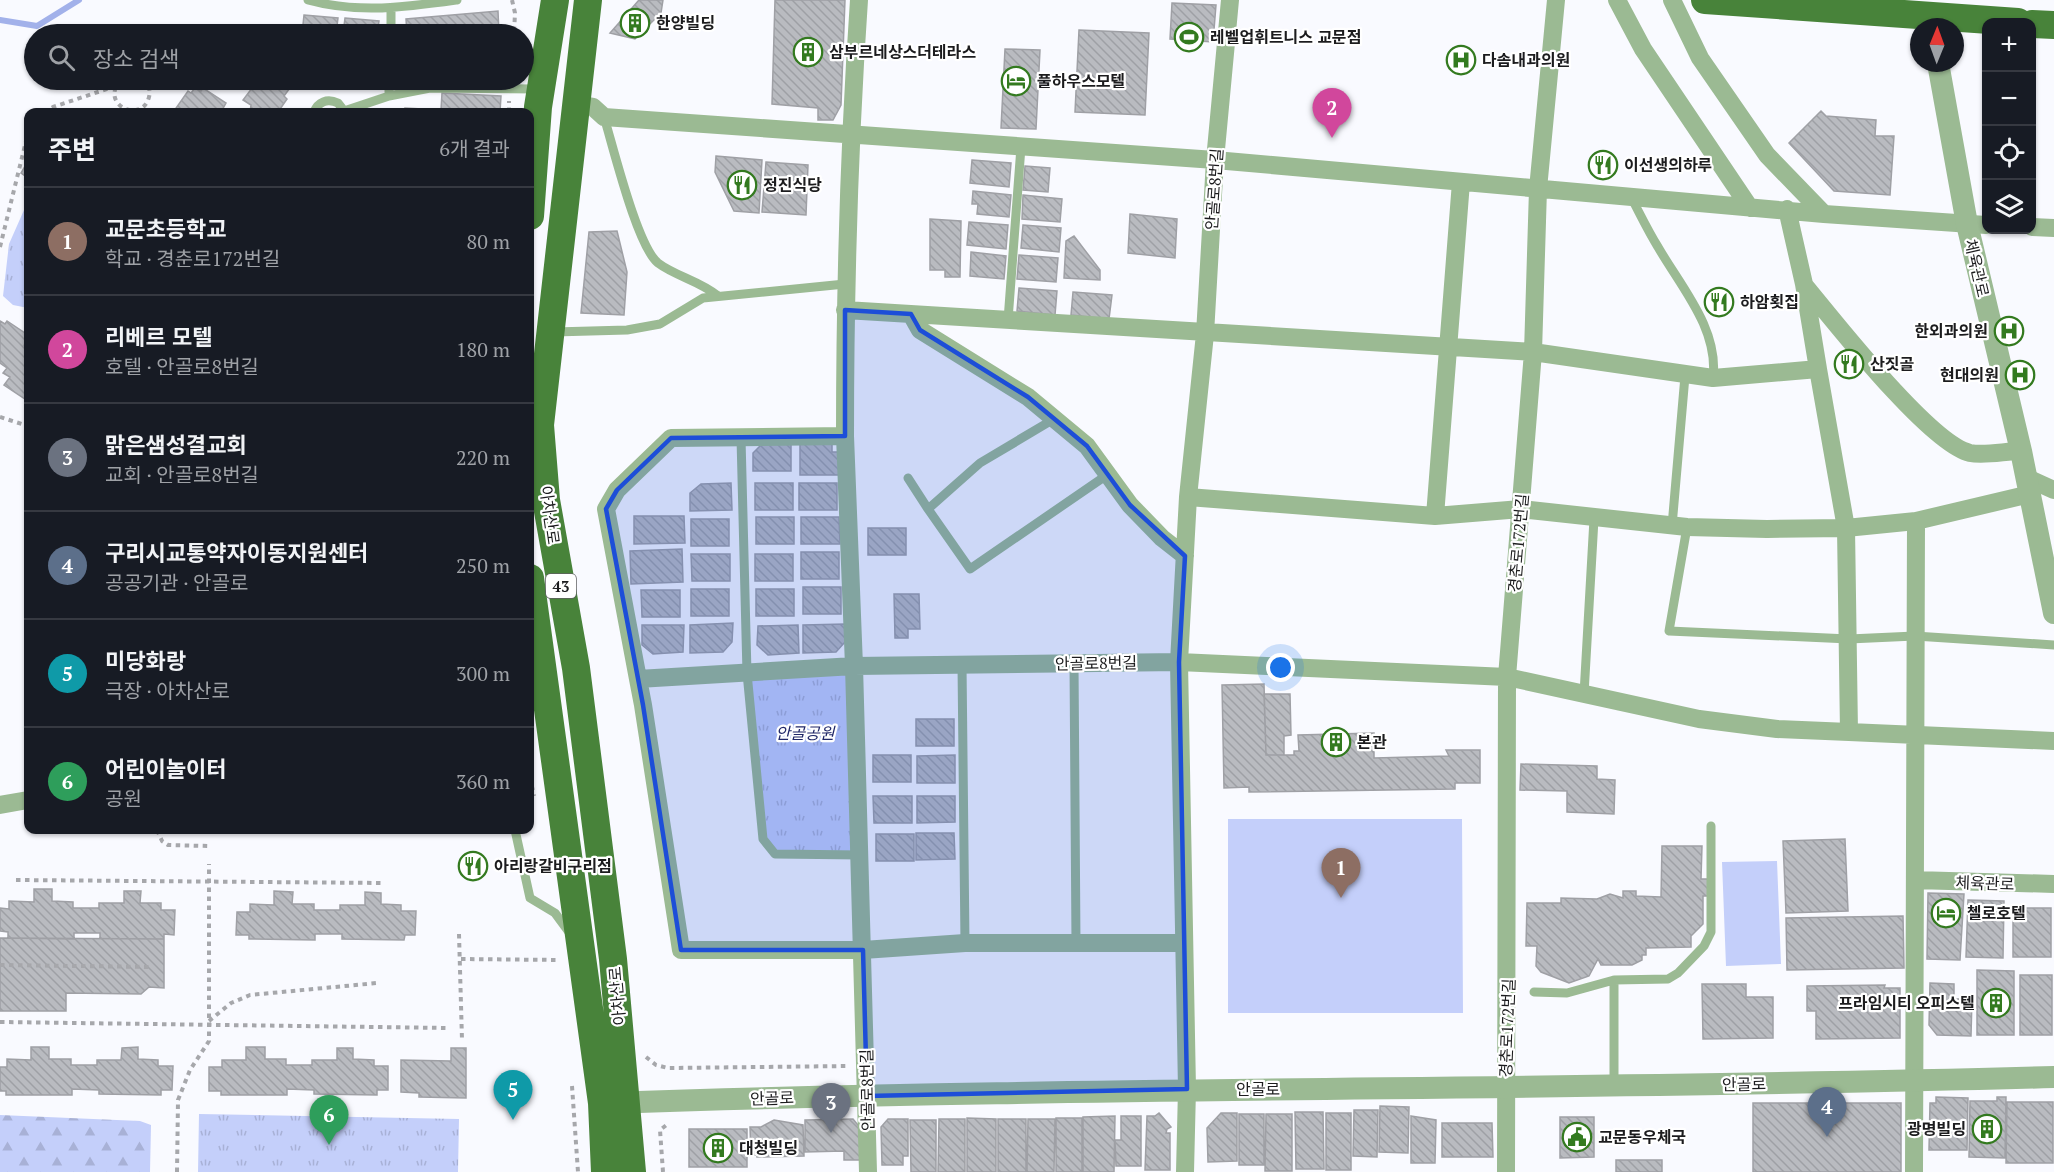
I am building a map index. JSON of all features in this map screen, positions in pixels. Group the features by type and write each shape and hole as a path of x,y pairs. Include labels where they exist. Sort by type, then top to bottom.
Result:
{"main road":[{"name":"아차산로","path":"588,0 540,425 544,479 576,668 613,959 614,1102 606,1172"},
{"path":"1706,0 1982,19"},
{"path":"534,170 549,6"},
{"path":"2036,24 2054,26"},
{"name":"아차산로","path":"534,643 569,953 614,1102 632,1172"}],"street":[{"path":"638,679 854,666 845,436 844,310 850,134 859,0"},
{"name":"안골로8번길","path":"868,1172 854,666 1179,662 1188,497 1206,334 1215,160 1230,0"},
{"name":"경춘로172번길","path":"1506,1172 1507,677 1533,352 1538,189 1556,0"},
{"path":"1617,0 1643,50 1750,208"},
{"path":"1671,0 1700,58 1767,155 1824,214"},
{"name":"체육관로","path":"1940,72 1977,224 2054,613"},
{"path":"575,104 593,107 604,117 1215,160 1750,208 1977,224"},
{"path":"1434,516 1461,182"},
{"path":"1787,209 1804,284 1846,528 1849,732"},
{"path":"2036,227 2054,228"},
{"path":"1804,284 1900,398 1941,436 1969,453 2021,450"},
{"path":"844,310 1206,334 1533,352 1685,376 1713,378 1818,369"},
{"path":"911,314 920,330 1028,397 1086,446 1130,505 1162,538 1185,556"},
{"path":"845,436 671,438 617,490 606,509 638,679 681,950 863,950 965,943 1184,943"},
{"path":"1188,497 1434,516 1521,509 1679,527 1846,528 1916,521 2028,486 2054,490"},
{"path":"1914,1172 1916,521"},
{"path":"1185,1172 1187,1089 1179,662 1507,677 1699,719 1777,729 2054,741"},
{"path":"536,672 576,668"},
{"path":"0,805 24,801"},
{"name":"체육관로","path":"1915,880 2054,884"},
{"name":"안골로","path":"614,1102 1187,1089 1614,1086 2054,1077"}],"lane":[{"path":"308,0 347,7 391,9 457,0"},
{"path":"391,9 391,24"},
{"path":"534,89 541,89"},
{"path":"389,90 389,96"},
{"path":"355,108 389,96 420,90"},
{"path":"316,108 319,104 328,100 338,103 341,108"},
{"path":"604,117 642,239 657,262 704,285 718,296"},
{"path":"1008,320 1021,147"},
{"path":"1631,197 1658,248 1687,290 1705,329 1715,364 1713,378"},
{"path":"549,332 627,330 660,324 703,298 846,284"},
{"path":"1685,376 1679,527 1669,631 1849,639 1916,636 2054,645"},
{"path":"928,509 980,463 1054,419"},
{"path":"741,438 747,673 763,839 775,854 861,855"},
{"path":"908,478 970,569 1107,474"},
{"path":"1584,694 1594,519"},
{"path":"1074,663 1076,944"},
{"path":"962,664 965,943"},
{"path":"1534,992 1567,993 1614,980 1668,979 1678,973 1709,939 1711,826"},
{"path":"515,834 530,898 555,913 569,953"},
{"path":"1614,980 1614,1086"}],"path":[{"path":"512,0 514,24"},
{"path":"51,108 104,90"},
{"path":"116,90 115,97 121,107 125,108"},
{"path":"144,108 149,90"},
{"path":"0,247 24,149"},
{"path":"0,417 24,425"},
{"path":"159,834 162,841 168,845 208,846"},
{"path":"177,1172 178,1100 195,1061 209,1045 210,864"},
{"path":"16,880 384,883"},
{"path":"459,934 462,959 462,1040"},
{"path":"462,959 569,953"},
{"path":"0,965 152,967"},
{"path":"209,1023 231,1003 250,995 377,983"},
{"path":"0,1022 449,1028"},
{"path":"684,1068 848,1066"},
{"path":"572,1086 578,1172"},
{"path":"663,1172 660,1130 666,1124 678,1121"}],"highlighted area":[{"path":"845,310 911,314 920,330 1028,397 1087,446 1130,505 1185,556 1179,662 1187,1089 867,1096 863,950 681,950 643,705 606,509 617,490 671,438 845,436"}],"green space":[{"path":"24,210 24,307 13,305 3,296 9,244"},
{"name":"안골공원","path":"854,666 861,855 775,854 763,839 747,673"},
{"path":"1228,819 1462,819 1463,1013 1228,1013"},
{"path":"1777,861 1781,964 1726,966 1722,862"},
{"path":"199,1114 459,1119 458,1172 198,1172"},
{"path":"0,1115 140,1121 151,1125 150,1172 0,1172"}],"building":[{"name":"한양빌딩","path":"639,0 663,0 661,13 635,39 610,33"},
{"name":"삼부르네상스더테라스","path":"775,0 845,0 841,105 833,120 818,120 818,108 772,104"},
{"path":"1172,3 1216,5 1213,42 1170,39"},
{"path":"498,11 499,24 406,24 406,19"},
{"path":"304,15 338,18 337,24 303,24"},
{"path":"345,18 379,21 379,24 344,24"},
{"path":"1079,30 1149,33 1145,115 1075,112"},
{"path":"1005,49 1040,50 1036,129 1001,128"},
{"path":"193,90 206,90 226,103 223,108 176,108 188,91 191,93"},
{"path":"250,90 288,90 284,96 287,99 281,108 251,108 251,105 243,100"},
{"path":"442,93 501,96 500,108 441,108"},
{"path":"1821,111 1826,116 1876,120 1875,136 1894,136 1890,195 1834,191 1789,143"},
{"path":"716,156 762,160 759,213 734,211 715,172"},
{"path":"972,160 1011,163 1009,187 970,183"},
{"path":"766,162 808,165 806,215 762,212"},
{"path":"1025,166 1050,168 1048,192 1023,190"},
{"path":"973,191 1011,195 1009,217 977,214 978,204 972,204"},
{"path":"1023,195 1062,199 1060,222 1022,219"},
{"path":"1130,214 1177,219 1175,258 1128,253"},
{"path":"930,219 961,221 960,277 945,277 945,270 930,270"},
{"path":"969,222 1008,225 1006,249 967,245"},
{"path":"1023,225 1061,228 1059,252 1021,248"},
{"path":"617,231 627,272 624,315 581,313 589,232"},
{"path":"1074,236 1100,270 1100,280 1064,278 1066,241"},
{"path":"971,252 1006,256 1004,279 970,276"},
{"path":"1019,255 1058,258 1056,282 1017,279"},
{"path":"1019,288 1057,291 1055,315 1017,311"},
{"path":"1073,292 1112,295 1109,319 1071,315"},
{"path":"0,321 5,324 7,321 24,332 24,398 4,385 10,377 3,373 7,368 0,363"},
{"path":"800,442 832,442 832,452 839,452 839,475 800,475"},
{"path":"762,444 791,444 791,471 753,471 753,453"},
{"path":"731,483 732,510 690,511 690,493 701,484"},
{"path":"755,483 793,483 793,510 755,510"},
{"path":"799,483 837,483 837,510 799,510"},
{"path":"634,516 684,516 685,543 634,544"},
{"path":"756,517 794,517 794,544 756,544"},
{"path":"801,517 839,517 840,544 801,544"},
{"path":"691,519 729,519 729,546 691,546"},
{"path":"868,528 906,528 906,555 868,555"},
{"path":"682,549 683,582 631,584 630,551"},
{"path":"801,552 839,552 839,579 801,579"},
{"path":"691,554 730,554 730,581 692,581"},
{"path":"755,554 793,554 793,581 755,581"},
{"path":"803,587 841,587 841,614 803,614"},
{"path":"691,589 729,589 729,616 691,616"},
{"path":"756,589 794,589 794,616 756,616"},
{"path":"641,590 680,590 680,617 642,617"},
{"path":"894,594 919,594 920,629 908,629 908,638 895,638"},
{"path":"733,623 732,642 723,652 690,653 690,625"},
{"path":"845,624 845,642 836,652 803,653 803,625"},
{"path":"642,625 684,625 683,652 653,654 642,645"},
{"path":"798,625 799,653 768,655 757,645 758,626"},
{"name":"본관","path":"1264,684 1266,755 1294,755 1294,751 1299,751 1298,735 1374,733 1374,758 1449,756 1446,750 1480,750 1480,783 1455,783 1455,789 1249,792 1249,787 1224,788 1222,685"},
{"path":"1264,694 1290,694 1291,735 1284,736 1284,755 1266,755"},
{"path":"916,719 954,719 954,746 916,746"},
{"path":"873,755 911,755 911,782 873,782"},
{"path":"955,755 955,783 917,783 917,756"},
{"path":"1521,764 1597,766 1597,779 1615,780 1614,814 1567,812 1567,791 1520,790"},
{"path":"873,796 912,796 912,823 874,823"},
{"path":"917,796 955,796 955,822 917,823"},
{"path":"916,833 954,833 955,859 916,860"},
{"path":"876,834 914,834 914,861 876,861"},
{"path":"1845,839 1848,911 1786,913 1783,841"},
{"path":"1662,846 1702,846 1701,879 1708,879 1708,896 1703,896 1703,924 1691,936 1691,947 1646,948 1646,955 1642,955 1642,960 1632,965 1601,965 1598,959 1589,976 1569,983 1541,972 1536,966 1537,946 1526,946 1527,903 1561,903 1561,898 1597,899 1610,894 1623,898 1623,891 1636,891 1636,896 1661,897"},
{"path":"34,889 52,889 52,901 73,902 73,908 99,908 99,903 124,903 124,891 141,891 140,903 161,903 161,910 175,910 174,935 164,934 164,939 100,939 100,933 74,933 74,939 8,938 8,932 0,931 0,908 9,909 9,901 34,902"},
{"path":"274,891 293,892 292,904 314,904 314,910 340,910 340,905 365,905 365,892 381,893 381,904 401,905 401,911 416,911 415,935 405,935 404,940 342,939 342,934 315,934 315,940 249,939 249,935 236,935 237,912 250,912 250,904 274,905"},
{"name":"첼로호텔","path":"1928,893 1964,894 1960,960 1927,959"},
{"path":"1968,900 2004,901 2003,958 1966,957"},
{"path":"2013,908 2051,908 2051,957 2013,957"},
{"path":"1903,916 1904,968 1787,970 1786,918"},
{"path":"0,938 164,939 164,988 149,987 141,994 66,993 66,1011 0,1011"},
{"name":"프라임시티 오피스텔","path":"1977,970 2014,971 2014,1035 1977,1035"},
{"path":"2020,975 2052,975 2052,1035 2020,1035"},
{"path":"1930,983 1954,984 1954,999 1972,999 1971,1036 1937,1035 1929,1025"},
{"path":"1702,984 1746,984 1746,997 1773,997 1773,1038 1703,1039"},
{"path":"1885,985 1884,988 1900,988 1900,1038 1816,1039 1816,1011 1807,1011 1807,986"},
{"path":"31,1047 49,1047 49,1059 71,1059 71,1065 97,1065 97,1060 121,1060 122,1048 138,1047 138,1059 158,1060 158,1066 173,1066 172,1090 161,1090 161,1095 99,1094 99,1090 72,1089 72,1095 6,1095 6,1091 0,1091 0,1067 7,1067 7,1059 31,1060"},
{"path":"246,1047 265,1047 265,1059 286,1059 286,1065 312,1065 312,1060 337,1060 337,1048 353,1048 353,1059 374,1060 374,1066 388,1066 388,1090 377,1090 377,1095 314,1094 314,1090 287,1089 287,1095 221,1095 221,1091 209,1091 209,1067 222,1067 222,1060 246,1060"},
{"path":"451,1048 466,1048 466,1098 419,1097 419,1093 401,1092 401,1060 451,1061"},
{"path":"1936,1097 1968,1098 1967,1150 1929,1150 1930,1103 1936,1103"},
{"name":"광명빌딩","path":"1997,1097 2006,1097 2005,1158 1969,1157 1970,1101 1997,1101"},
{"path":"2007,1102 2053,1102 2053,1163 2006,1163"},
{"path":"1753,1103 1901,1103 1901,1172 1753,1172"},
{"path":"1380,1106 1409,1107 1408,1153 1379,1152"},
{"path":"1354,1110 1378,1110 1377,1157 1353,1156"},
{"path":"1295,1112 1323,1112 1324,1169 1296,1169"},
{"path":"1159,1113 1171,1127 1166,1133 1170,1133 1170,1170 1145,1170 1147,1116 1155,1116"},
{"path":"1221,1113 1237,1113 1237,1161 1208,1162 1207,1128"},
{"path":"1326,1113 1351,1113 1351,1170 1326,1170"},
{"path":"1239,1114 1264,1114 1264,1165 1239,1165"},
{"path":"1266,1114 1292,1114 1292,1171 1265,1171"},
{"path":"1115,1116 1114,1172 1083,1172 1083,1117"},
{"path":"1121,1116 1141,1116 1141,1166 1116,1166 1115,1140 1121,1140"},
{"path":"1411,1116 1436,1120 1435,1163 1411,1163"},
{"name":"교문동우체국","path":"1560,1117 1594,1117 1594,1157 1560,1158"},
{"path":"967,1118 996,1119 996,1172 967,1172"},
{"path":"1056,1118 1082,1118 1082,1172 1056,1172"},
{"path":"853,1119 862,1130 863,1160 844,1160 844,1151 805,1152 805,1120"},
{"path":"888,1119 908,1119 908,1156 903,1156 903,1165 882,1165 881,1127"},
{"path":"939,1119 965,1119 965,1172 938,1172"},
{"path":"998,1119 1026,1119 1026,1172 998,1172"},
{"path":"1028,1119 1055,1119 1054,1172 1027,1172"},
{"path":"774,1120 803,1125 804,1156 757,1157 757,1155 751,1155 750,1127 761,1127"},
{"path":"910,1120 936,1120 936,1172 911,1172"},
{"path":"1442,1123 1492,1123 1493,1157 1442,1157"},
{"name":"대청빌딩","path":"689,1129 747,1129 747,1167 689,1167"},
{"path":"1616,1160 1662,1160 1662,1172 1616,1172"}],"waterway":[{"path":"40,24 79,0"},
{"path":"0,20 25,24"}],"place":[{"name":"한양빌딩","path":"635,23"},
{"name":"레벨업휘트니스 교문점","path":"1189,37"},
{"name":"삼부르네상스더테라스","path":"808,52"},
{"name":"다솜내과의원","path":"1461,60"},
{"name":"풀하우스모텔","path":"1016,81"},
{"name":"리베르 모텔","path":"1332,138"},
{"name":"이선생의하루","path":"1603,165"},
{"name":"정진식당","path":"742,185"},
{"name":"하암횟집","path":"1719,302"},
{"name":"한외과의원","path":"2009,331"},
{"name":"산짓골","path":"1849,364"},
{"name":"현대의원","path":"2020,375"},
{"name":"본관","path":"1336,742"},
{"name":"아리랑갈비구리점","path":"473,866"},
{"name":"교문초등학교","path":"1341,898"},
{"name":"첼로호텔","path":"1946,913"},
{"name":"프라임시티 오피스텔","path":"1996,1003"},
{"name":"미당화랑","path":"513,1120"},
{"name":"광명빌딩","path":"1987,1129"},
{"name":"맑은샘성결교회","path":"831,1133"},
{"name":"교문동우체국","path":"1577,1137"},
{"name":"구리시교통약자이동지원센터","path":"1827,1137"},
{"name":"어린이놀이터","path":"329,1145"},
{"name":"대청빌딩","path":"718,1148"}]}
